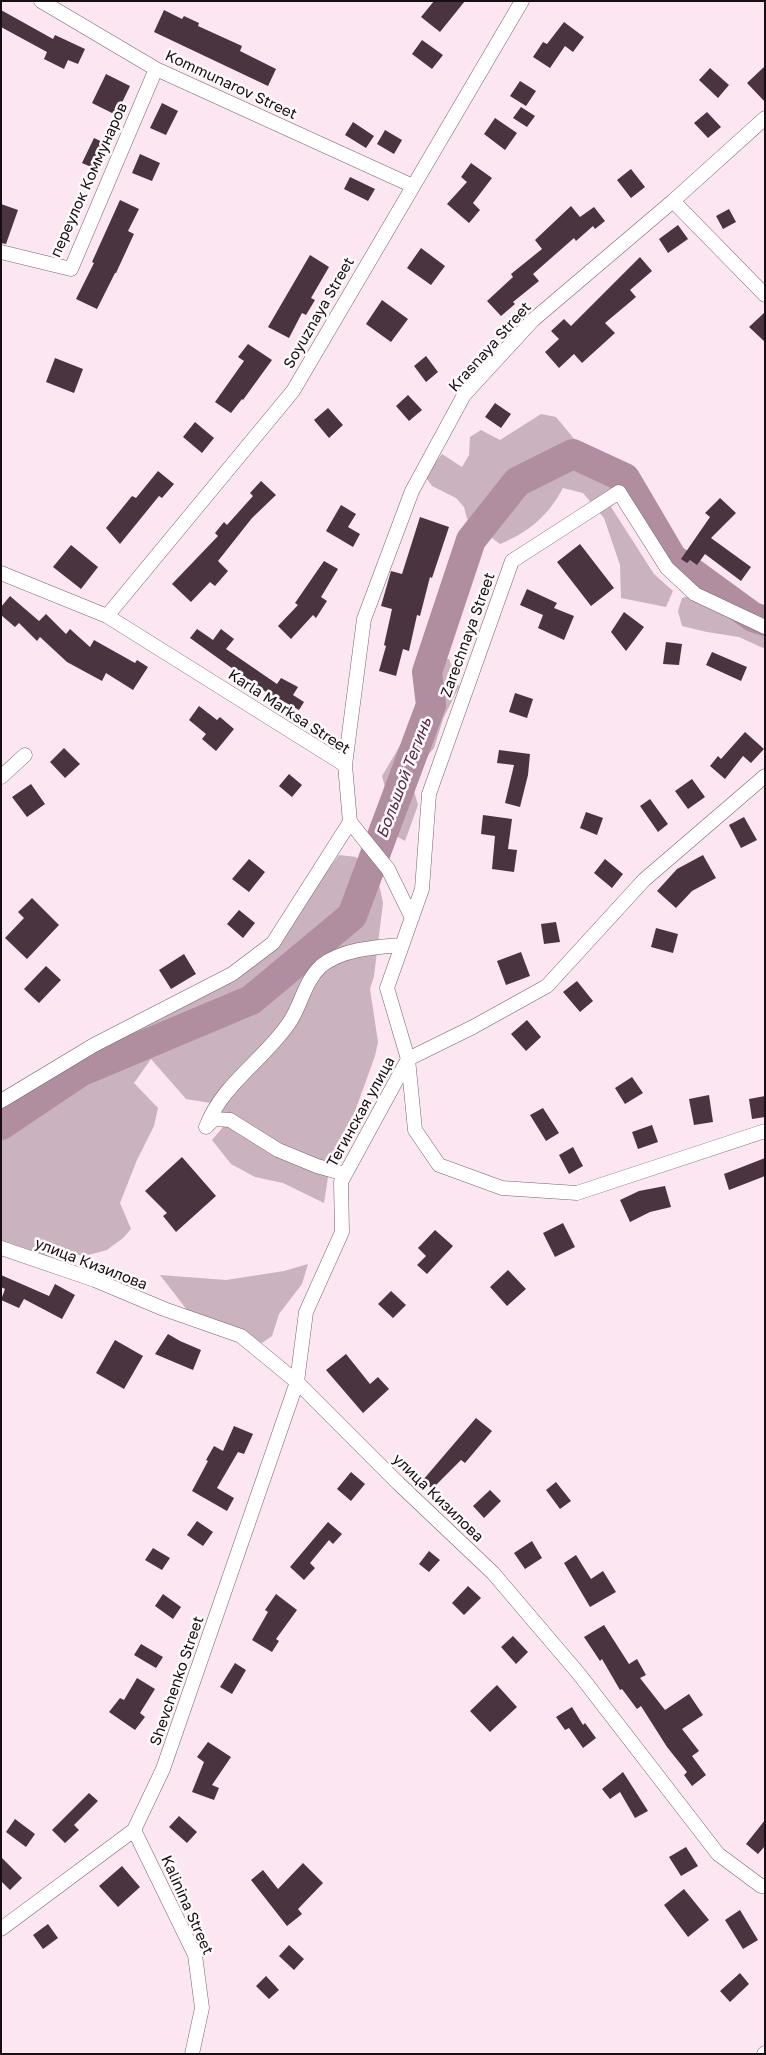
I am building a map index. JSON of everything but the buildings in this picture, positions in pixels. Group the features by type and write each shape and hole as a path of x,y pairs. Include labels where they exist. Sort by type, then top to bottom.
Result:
{"street":[{"name":"Kommunarov Street","path":"41,1 156,69 413,186"},
{"name":"Soyuznaya Street","path":"107,616 293,390 522,1"},
{"name":"переулок Коммунаров","path":"1,252 71,269 156,69"},
{"name":"Krasnaya Street","path":"345,765 364,619 412,491 464,395 534,320 673,201 765,118"},
{"path":"673,201 765,296"},
{"name":"Zarechnaya Street","path":"408,1059 387,988 422,889 429,794 512,561 619,492 667,568 695,594 765,627"},
{"name":"Karla Marksa Street","path":"1,574 107,616 345,765 350,822"},
{"path":"1,778 25,755"},
{"path":"408,1059 547,986 644,880 765,776"},
{"path":"1,1101 94,1044 232,974 273,943 350,822 388,869 412,918"},
{"path":"345,1174 318,1166 278,1150 230,1120 214,1119 206,1127 211,1112 232,1084 266,1052 291,1021 306,987 321,966 357,951 378,946 402,945"},
{"name":"Тегинская улица","path":"408,1059 415,1130 439,1165 502,1188 578,1193 765,1130"},
{"name":"Тегинская улица","path":"297,1382 306,1312 342,1232 341,1182 408,1059"},
{"name":"улица Кизилова","path":"1,1248 94,1280 164,1309 241,1336 297,1382 398,1483 493,1573 578,1674 718,1854 761,1886 765,1886"},
{"name":"Shevchenko Street","path":"1,1929 134,1830 164,1769 297,1382"},
{"name":"Kalinina Street","path":"134,1830 195,1956 202,2008 192,2054"}],"shaded area":[{"path":"541,414 556,417 575,440 602,451 616,461 618,480 617,502 611,507 654,574 673,591 666,607 621,598 620,565 604,518 583,493 563,488 551,507 537,522 520,534 500,544 467,519 464,507 456,498 432,486 425,476 442,454 462,467 469,455 470,437 481,430 500,440"},
{"path":"695,594 765,623 765,647 763,648 739,637 682,626 678,611 682,598"},
{"path":"449,659 459,687 443,719 434,748 410,777 418,805 405,841 376,825 388,799 382,776 418,715 423,687 438,660"},
{"path":"339,855 356,857 379,884 383,903 374,976 370,989 378,1042 375,1056 342,1147 330,1164 324,1203 283,1183 255,1177 231,1164 212,1140 223,1127 217,1104 186,1099 151,1059 134,1083 158,1108 154,1126 137,1160 120,1203 131,1229 123,1238 107,1250 84,1256 69,1253 48,1259 1,1243 1,1101 273,943"},
{"path":"308,1264 302,1284 279,1314 272,1336 262,1343 242,1331 187,1310 160,1275 226,1280 284,1271"}],"waterway":[{"name":"Большой Тегинь","path":"1,1125 80,1072 251,1000 352,916 431,705 427,672 471,540 517,482 573,454 625,478 672,558 753,617 765,621"}]}
